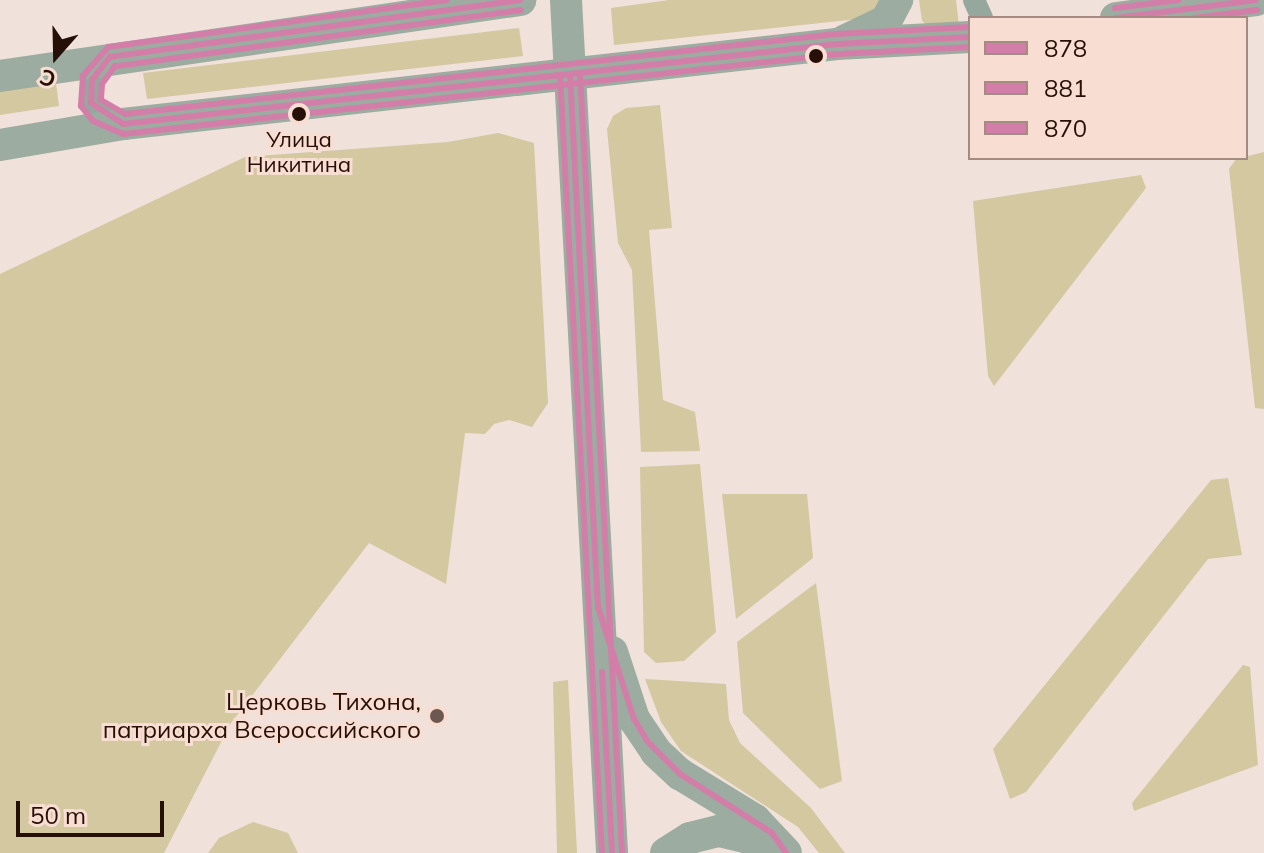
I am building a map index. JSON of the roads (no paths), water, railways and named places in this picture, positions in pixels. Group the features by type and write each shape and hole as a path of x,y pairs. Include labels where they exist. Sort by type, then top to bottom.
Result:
{"street":[{"path":"0,76 110,57 520,0"},
{"path":"566,0 612,853"},
{"path":"837,44 886,21 897,0"},
{"path":"1132,16 1256,0"},
{"path":"0,145 123,124 837,44 968,37"},
{"path":"110,57 92,80 91,103 99,113 123,124"},
{"path":"598,607 634,719 647,741 680,774 772,833 786,853"},
{"path":"666,853 690,838 719,831 746,837 773,853"}],"place":[{"name":"Улица Никитина","path":"299,114"},
{"name":"Церковь Тихона, патриарха Всероссийского","path":"437,716"}]}
